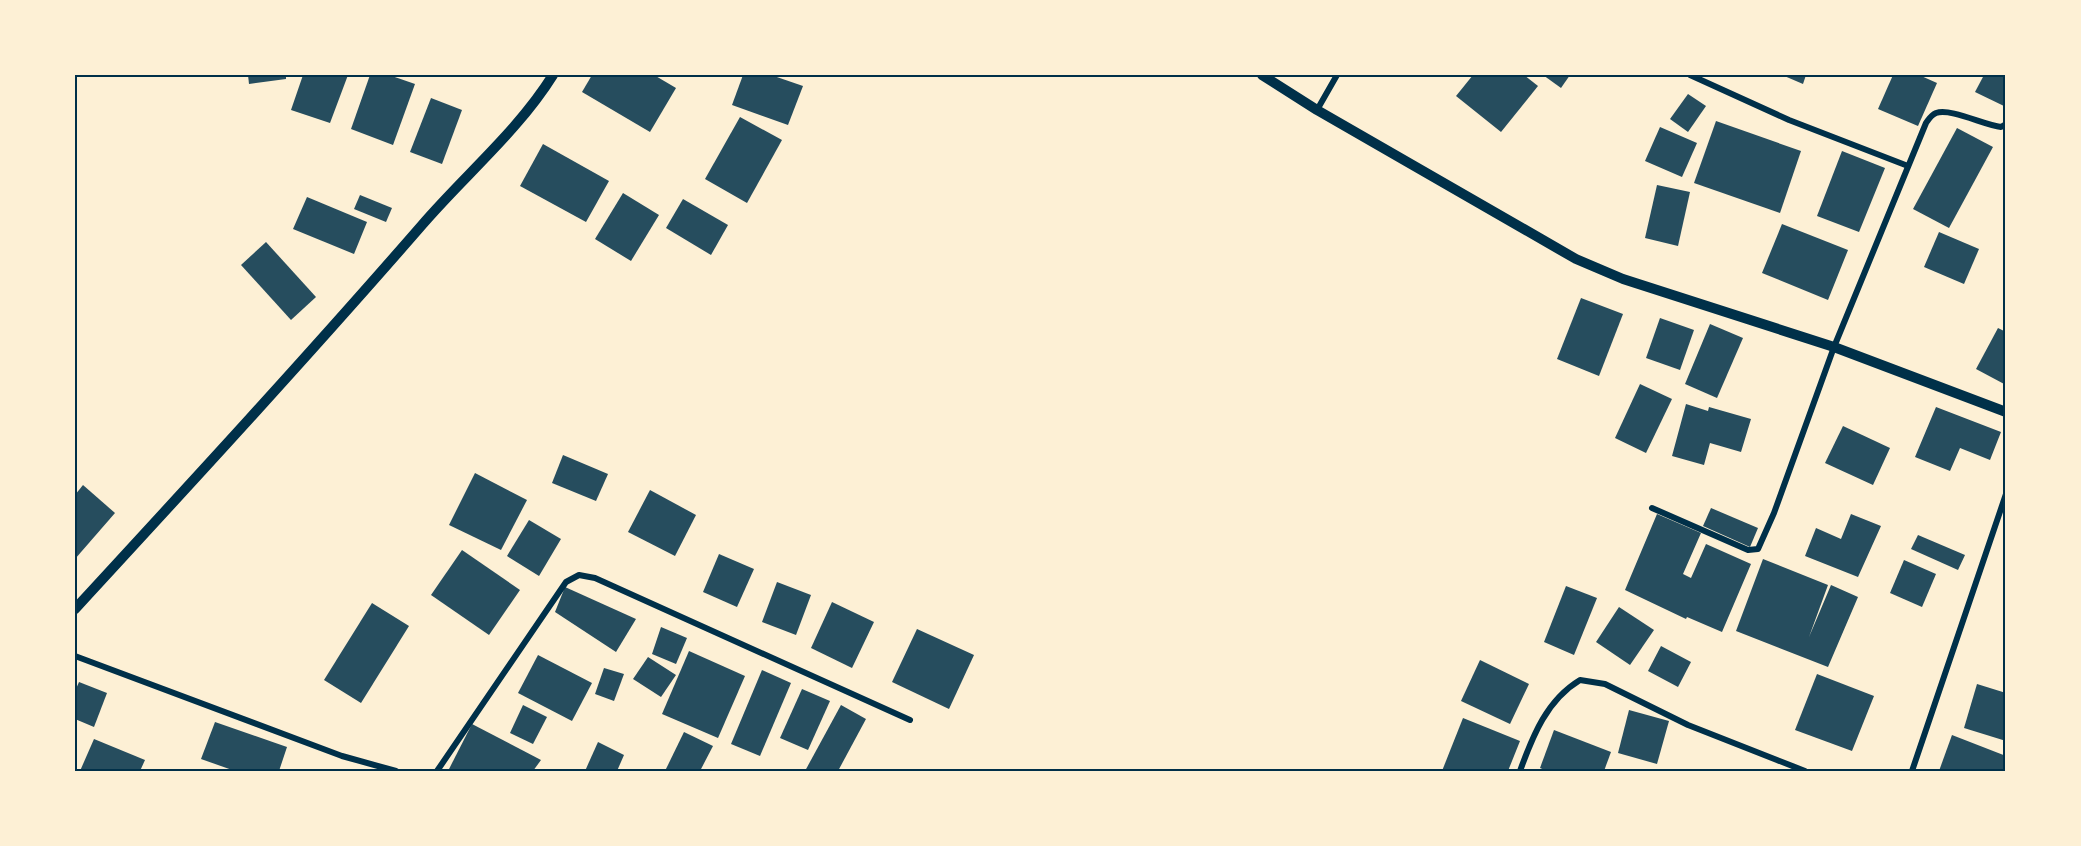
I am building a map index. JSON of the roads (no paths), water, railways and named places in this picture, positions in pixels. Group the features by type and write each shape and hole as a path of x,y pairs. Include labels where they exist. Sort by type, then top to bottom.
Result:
{"street":[{"path":"75,609 296,370 454,188 533,107 553,75"},
{"path":"1262,75 1317,110 1576,259 1623,279 1834,347 2006,412"},
{"path":"1317,110 1337,75"},
{"path":"1690,75 1789,120 1908,166"},
{"path":"1652,508 1748,550 1758,549 1774,513 1834,347 1908,166 1932,114 1938,112 1956,115 1987,126 2001,127 2006,124"},
{"path":"1912,771 2006,494"},
{"path":"437,771 566,582 579,575 595,578 648,601 910,720"},
{"path":"75,656 342,756 396,771"},
{"path":"1520,771 1538,725 1563,690 1580,680 1605,684 1688,725 1805,771"}]}
